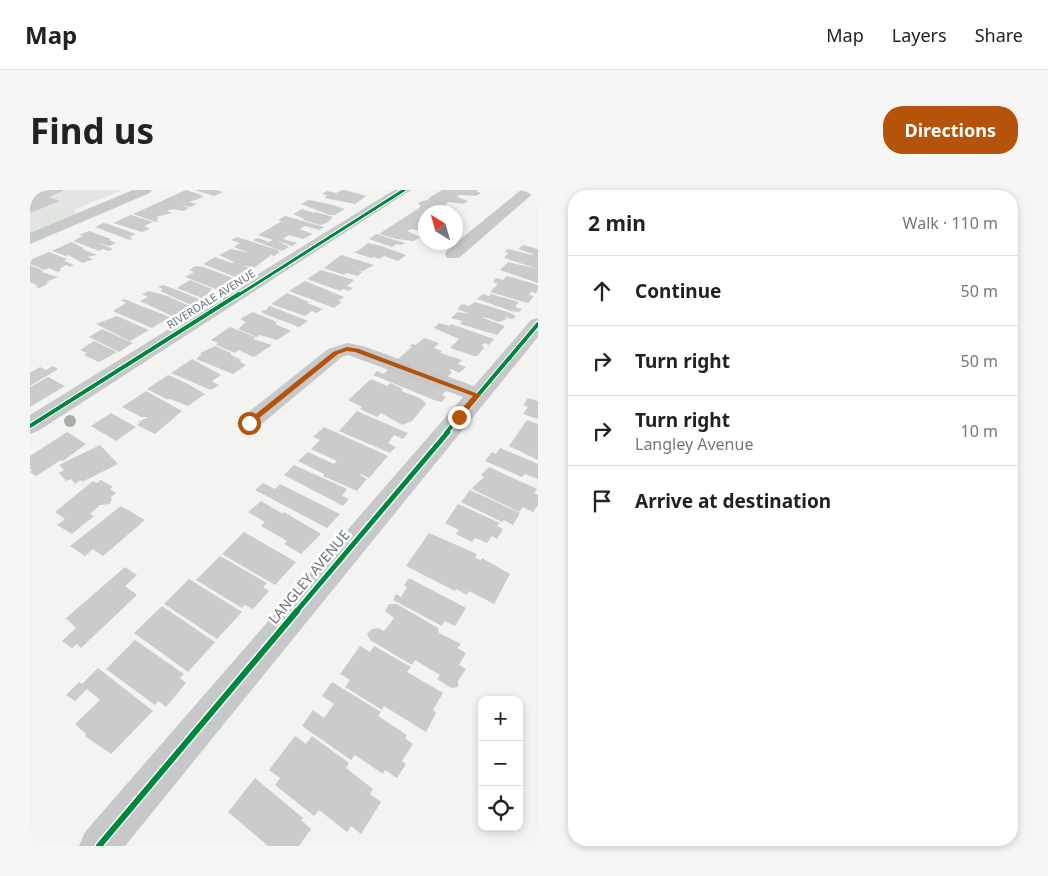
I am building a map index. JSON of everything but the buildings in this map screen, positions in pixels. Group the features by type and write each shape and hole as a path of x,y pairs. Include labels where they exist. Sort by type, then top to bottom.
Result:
{"street":[{"path":"30,239 145,190"},
{"name":"RIVERDALE AVENUE","path":"30,426 404,190"},
{"path":"453,254 530,190"},
{"name":"LANGLEY AVENUE","path":"99,846 538,324"},
{"path":"249,423 336,353 347,349 356,350 478,395"}],"shaded area":[{"path":"30,190 122,190 30,228"},
{"path":"60,209 67,212 73,209 77,214 30,234 30,228 47,221 37,217"}],"cycle path":[{"path":"30,426 404,190"},
{"path":"99,846 538,324"}],"route":[{"path":"249,423 336,353 347,349 356,350 478,395 459,417"}]}
